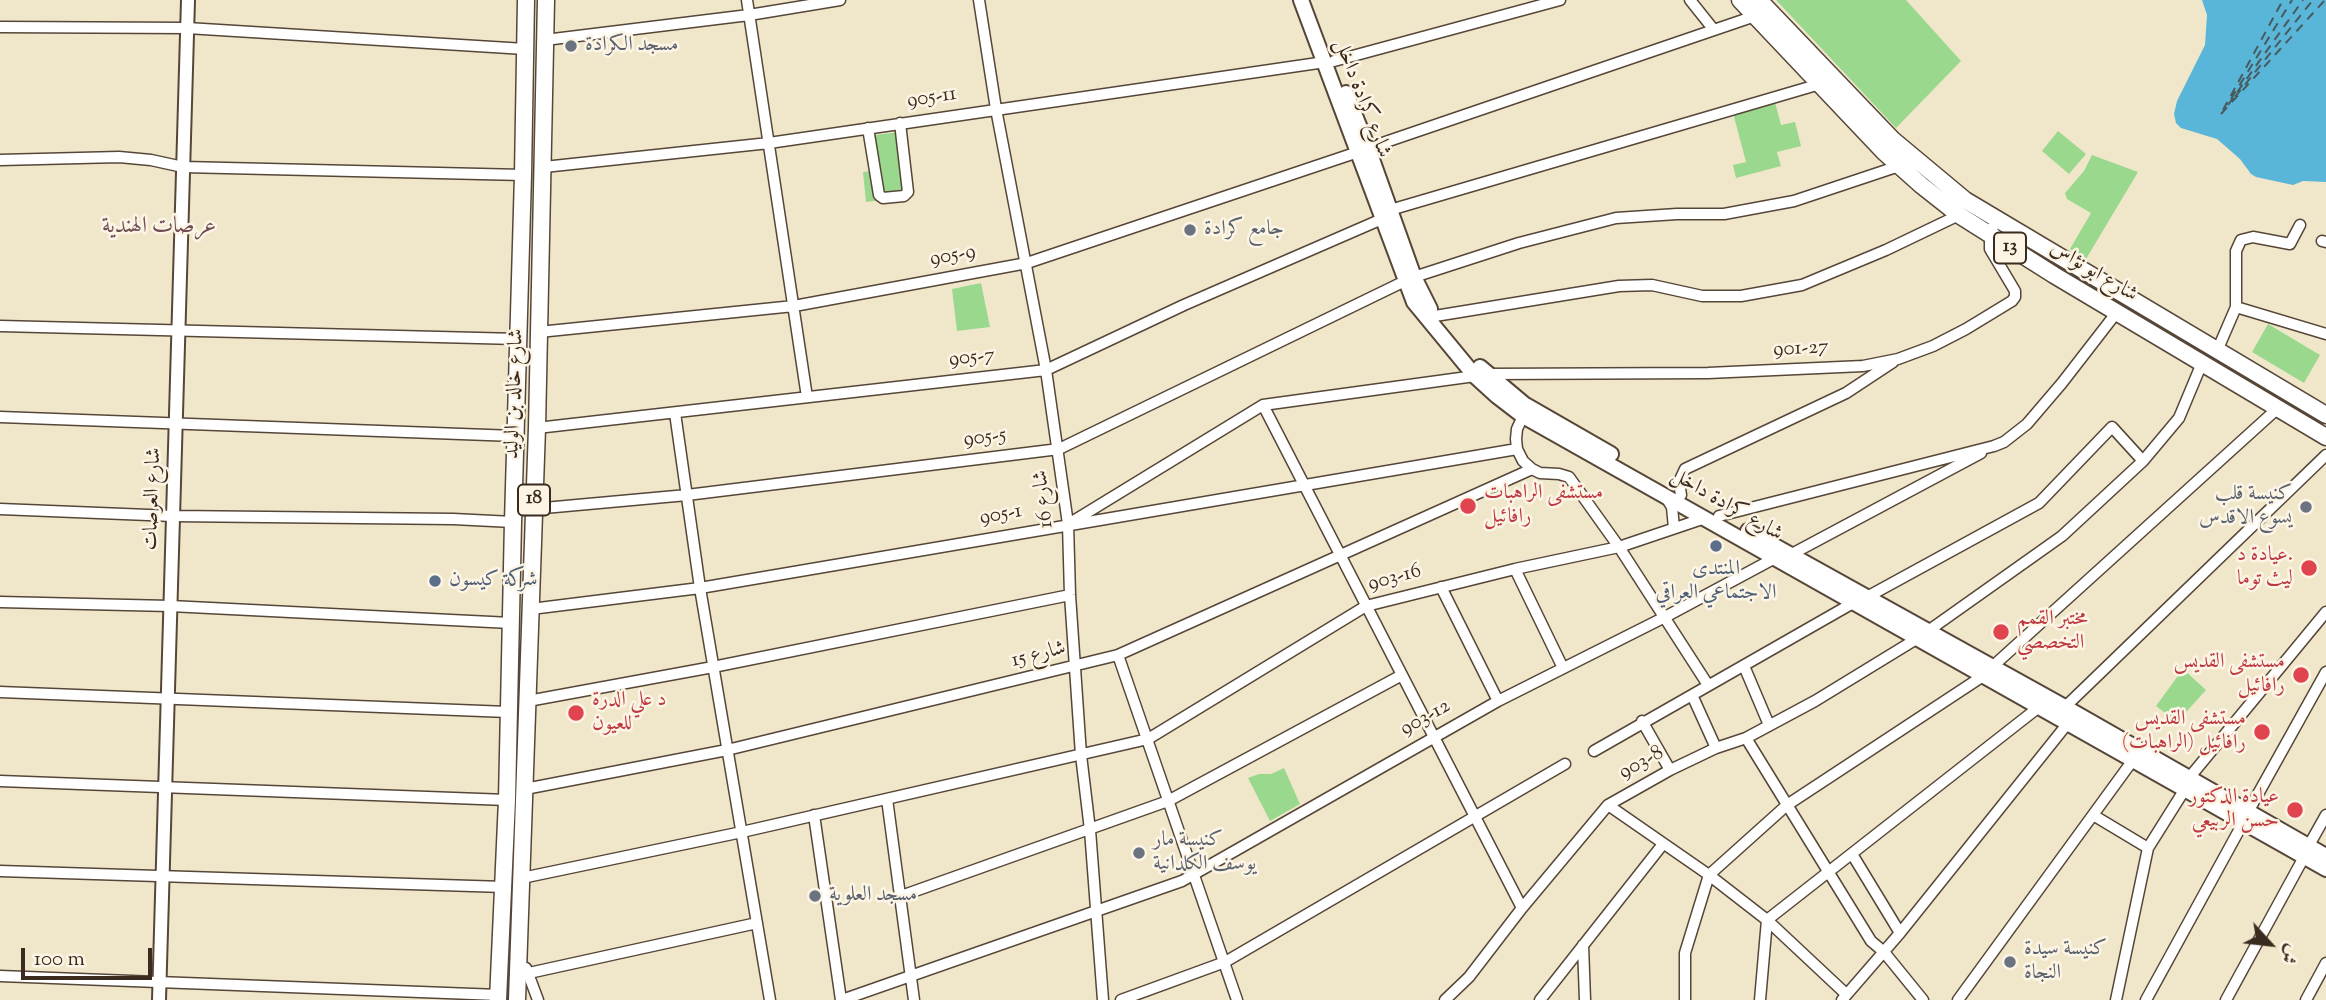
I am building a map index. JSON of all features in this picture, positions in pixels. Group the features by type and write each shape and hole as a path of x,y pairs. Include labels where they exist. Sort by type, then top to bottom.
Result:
{"main road":[{"name":"شارع خالد بن الوليد","path":"499,998 505,887 526,0"},
{"name":"شارع خالد بن الوليد","path":"517,1000 537,428 546,0"},
{"name":"شارع كرادة داخل","path":"1301,0 1329,62 1423,315 1481,375 1524,404 1681,495 1712,517"},
{"name":"شارع كرادة داخل","path":"1311,0 1329,62"},
{"name":"شارع ابو نؤاس","path":"1740,0 1757,8 1893,140 1993,228 2117,312 2326,437"},
{"name":"شارع ابو نؤاس","path":"1757,8 1820,84 1899,166 1959,215 1993,228 2217,351 2326,415"},
{"name":"شارع كرادة داخل","path":"1409,279 1497,396 1523,416 1665,496 1712,517 1923,635 1987,672 2039,707 2133,760 2187,784"},
{"name":"شارع كرادة داخل","path":"1987,672 2064,707 2187,784 2306,852 2326,869"},
{"name":"شارع كرادة داخل","path":"2306,852 2326,856"}],"street":[{"name":"شارع العرصات","path":"159,1000 188,0"},
{"path":"747,0 807,397"},
{"path":"545,40 749,15 840,0"},
{"name":"شارع 16","path":"979,0 996,109 1027,263 1059,449 1068,524 1081,754 1090,830 1103,1000"},
{"name":"905-11","path":"544,167 769,143 1329,62 1560,0"},
{"path":"1690,0 1714,30"},
{"name":"905-9","path":"539,332 794,306 1027,263 1714,30 1757,8"},
{"path":"0,27 187,28 525,49"},
{"name":"905-7","path":"537,428 1046,370 1386,214 1820,84"},
{"path":"868,128 879,195 883,198 904,196 908,192 900,123"},
{"path":"0,160 119,157 183,167 523,175"},
{"name":"905-5","path":"533,509 687,495 1059,449 1409,279 1520,243 1616,218 1724,214 1782,204 1899,166"},
{"path":"1435,316 1619,286 1652,285 1702,296 1741,296 1802,285 1886,250 1959,215"},
{"path":"2217,351 2236,307 2236,251 2241,240 2253,237 2290,244 2300,225"},
{"name":"901-27","path":"1263,405 1481,375 1707,373 1863,366 1898,359 1944,340 2012,301 2015,291 1990,249 1993,228"},
{"path":"2236,307 2326,334"},
{"path":"1994,446 2027,424 2117,312"},
{"path":"0,326 518,339"},
{"path":"1681,495 1679,482 1685,469 1846,393 1898,359"},
{"name":"903-8","path":"1445,1000 1469,977 1522,908 1608,805 1670,770 1716,748 1746,738 1815,701 1923,635 2062,536 2143,461 2179,418 2202,363"},
{"path":"1068,524 1263,405 1522,908"},
{"path":"1685,1000 1685,953 1709,875 1787,805 1987,672 2278,408"},
{"path":"676,413 700,588 770,1000"},
{"path":"1523,416 1517,429 1517,449 1523,460 1541,473 1569,477 1619,547 1708,685"},
{"path":"0,417 515,436"},
{"path":"1594,751 1642,721 2039,503 2112,427 2143,461"},
{"name":"903-16","path":"522,878 742,832 1147,738 1366,606 1515,569 1619,547 1712,517 1994,446"},
{"name":"903-12","path":"841,1000 1182,881 1498,701 1783,557 1994,446"},
{"name":"905-1","path":"531,608 700,588 1517,449"},
{"path":"2064,707 2326,455"},
{"name":"شارع 15","path":"525,789 727,750 1118,655 1532,469"},
{"path":"1665,496 1672,507 1674,528"},
{"path":"0,509 173,516 513,522"},
{"path":"1515,569 1563,668"},
{"path":"1441,587 1498,701"},
{"path":"528,701 713,667 1070,595"},
{"path":"0,602 170,606 511,622"},
{"path":"2116,1000 2148,848 2187,784 2326,611"},
{"path":"1118,655 1237,1000"},
{"path":"1744,666 1769,725"},
{"path":"2147,1000 2326,672"},
{"path":"901,897 1168,801 1402,675"},
{"path":"0,692 508,712"},
{"path":"1692,695 1716,748"},
{"path":"1759,1000 1767,920 2039,707"},
{"path":"1642,721 1670,770"},
{"path":"1608,805 1709,875 1767,920 1844,997 1900,933 2068,723"},
{"path":"1746,738 1871,941 1884,952 1923,1000"},
{"path":"1958,1000 2133,760"},
{"path":"1121,1000 1225,962 1565,764"},
{"path":"0,781 507,800"},
{"path":"887,799 914,1000"},
{"path":"814,815 841,1000"},
{"path":"2093,815 2148,848"},
{"path":"2226,1000 2326,815"},
{"path":"1540,1000 1663,844"},
{"path":"1852,854 1900,933"},
{"path":"0,871 505,887"},
{"path":"529,973 757,923"},
{"path":"1583,945 1585,1000"},
{"path":"518,952 538,1000"},
{"path":"2306,1000 2326,962"},
{"path":"0,976 499,998"}],"green space":[{"path":"1776,0 1906,0 1961,61 1896,128"},
{"path":"1775,102 1781,125 1795,122 1801,146 1777,152 1781,166 1736,178 1733,165 1746,162 1733,113"},
{"path":"906,131 914,196 866,202 863,172 872,171 868,136"},
{"path":"2058,131 2086,154 2069,174 2042,151"},
{"path":"2092,155 2138,172 2086,259 2070,249 2091,213 2067,199 2065,193 2084,171"},
{"path":"981,283 990,327 957,331 952,289"},
{"path":"2268,324 2320,355 2304,383 2252,352"},
{"path":"2183,669 2206,690 2177,722 2156,706"},
{"path":"1284,768 1300,804 1270,821 1248,778 1271,774"}],"water":[{"path":"2202,0 2326,0 2326,182 2303,181 2293,185 2256,177 2217,139 2181,128 2176,123 2174,114 2177,101 2205,45 2207,15"}],"ferry route":[{"path":"2223,110 2283,0"},
{"path":"2231,99 2292,0"},
{"path":"2228,105 2303,0"},
{"path":"2235,97 2313,0"},
{"path":"2221,114 2325,0"}],"place":[{"name":"مسجد الكرادة","path":"571,46"},
{"name":"جامع كرادة","path":"1190,230"},
{"name":"مستشفى الراهبات رافائيل","path":"1468,506"},
{"name":"كنيسة قلب يسوع الاقدس","path":"2306,507"},
{"name":"المنتدى الاجتماعي العراقي","path":"1716,546"},
{"name":"عيادة د. ليث توما","path":"2309,568"},
{"name":"شركة كيسون","path":"435,581"},
{"name":"مختبر القمم التخصصي","path":"2001,632"},
{"name":"مستشفى القديس رافائيل","path":"2301,675"},
{"name":"د علي الدرة للعيون","path":"576,713"},
{"name":"مستشفى القديس رافائيل (الراهبات)","path":"2262,732"},
{"name":"عيادة الدكتور حسن الربيعي","path":"2295,810"},
{"name":"كنيسة مار يوسف الكلدانية","path":"1139,853"},
{"name":"مسجد العلوية","path":"815,896"},
{"name":"كنيسة سيدة النجاة","path":"2010,962"}],"district":[{"name":"عرصات الهندية","path":"159,228"}]}
